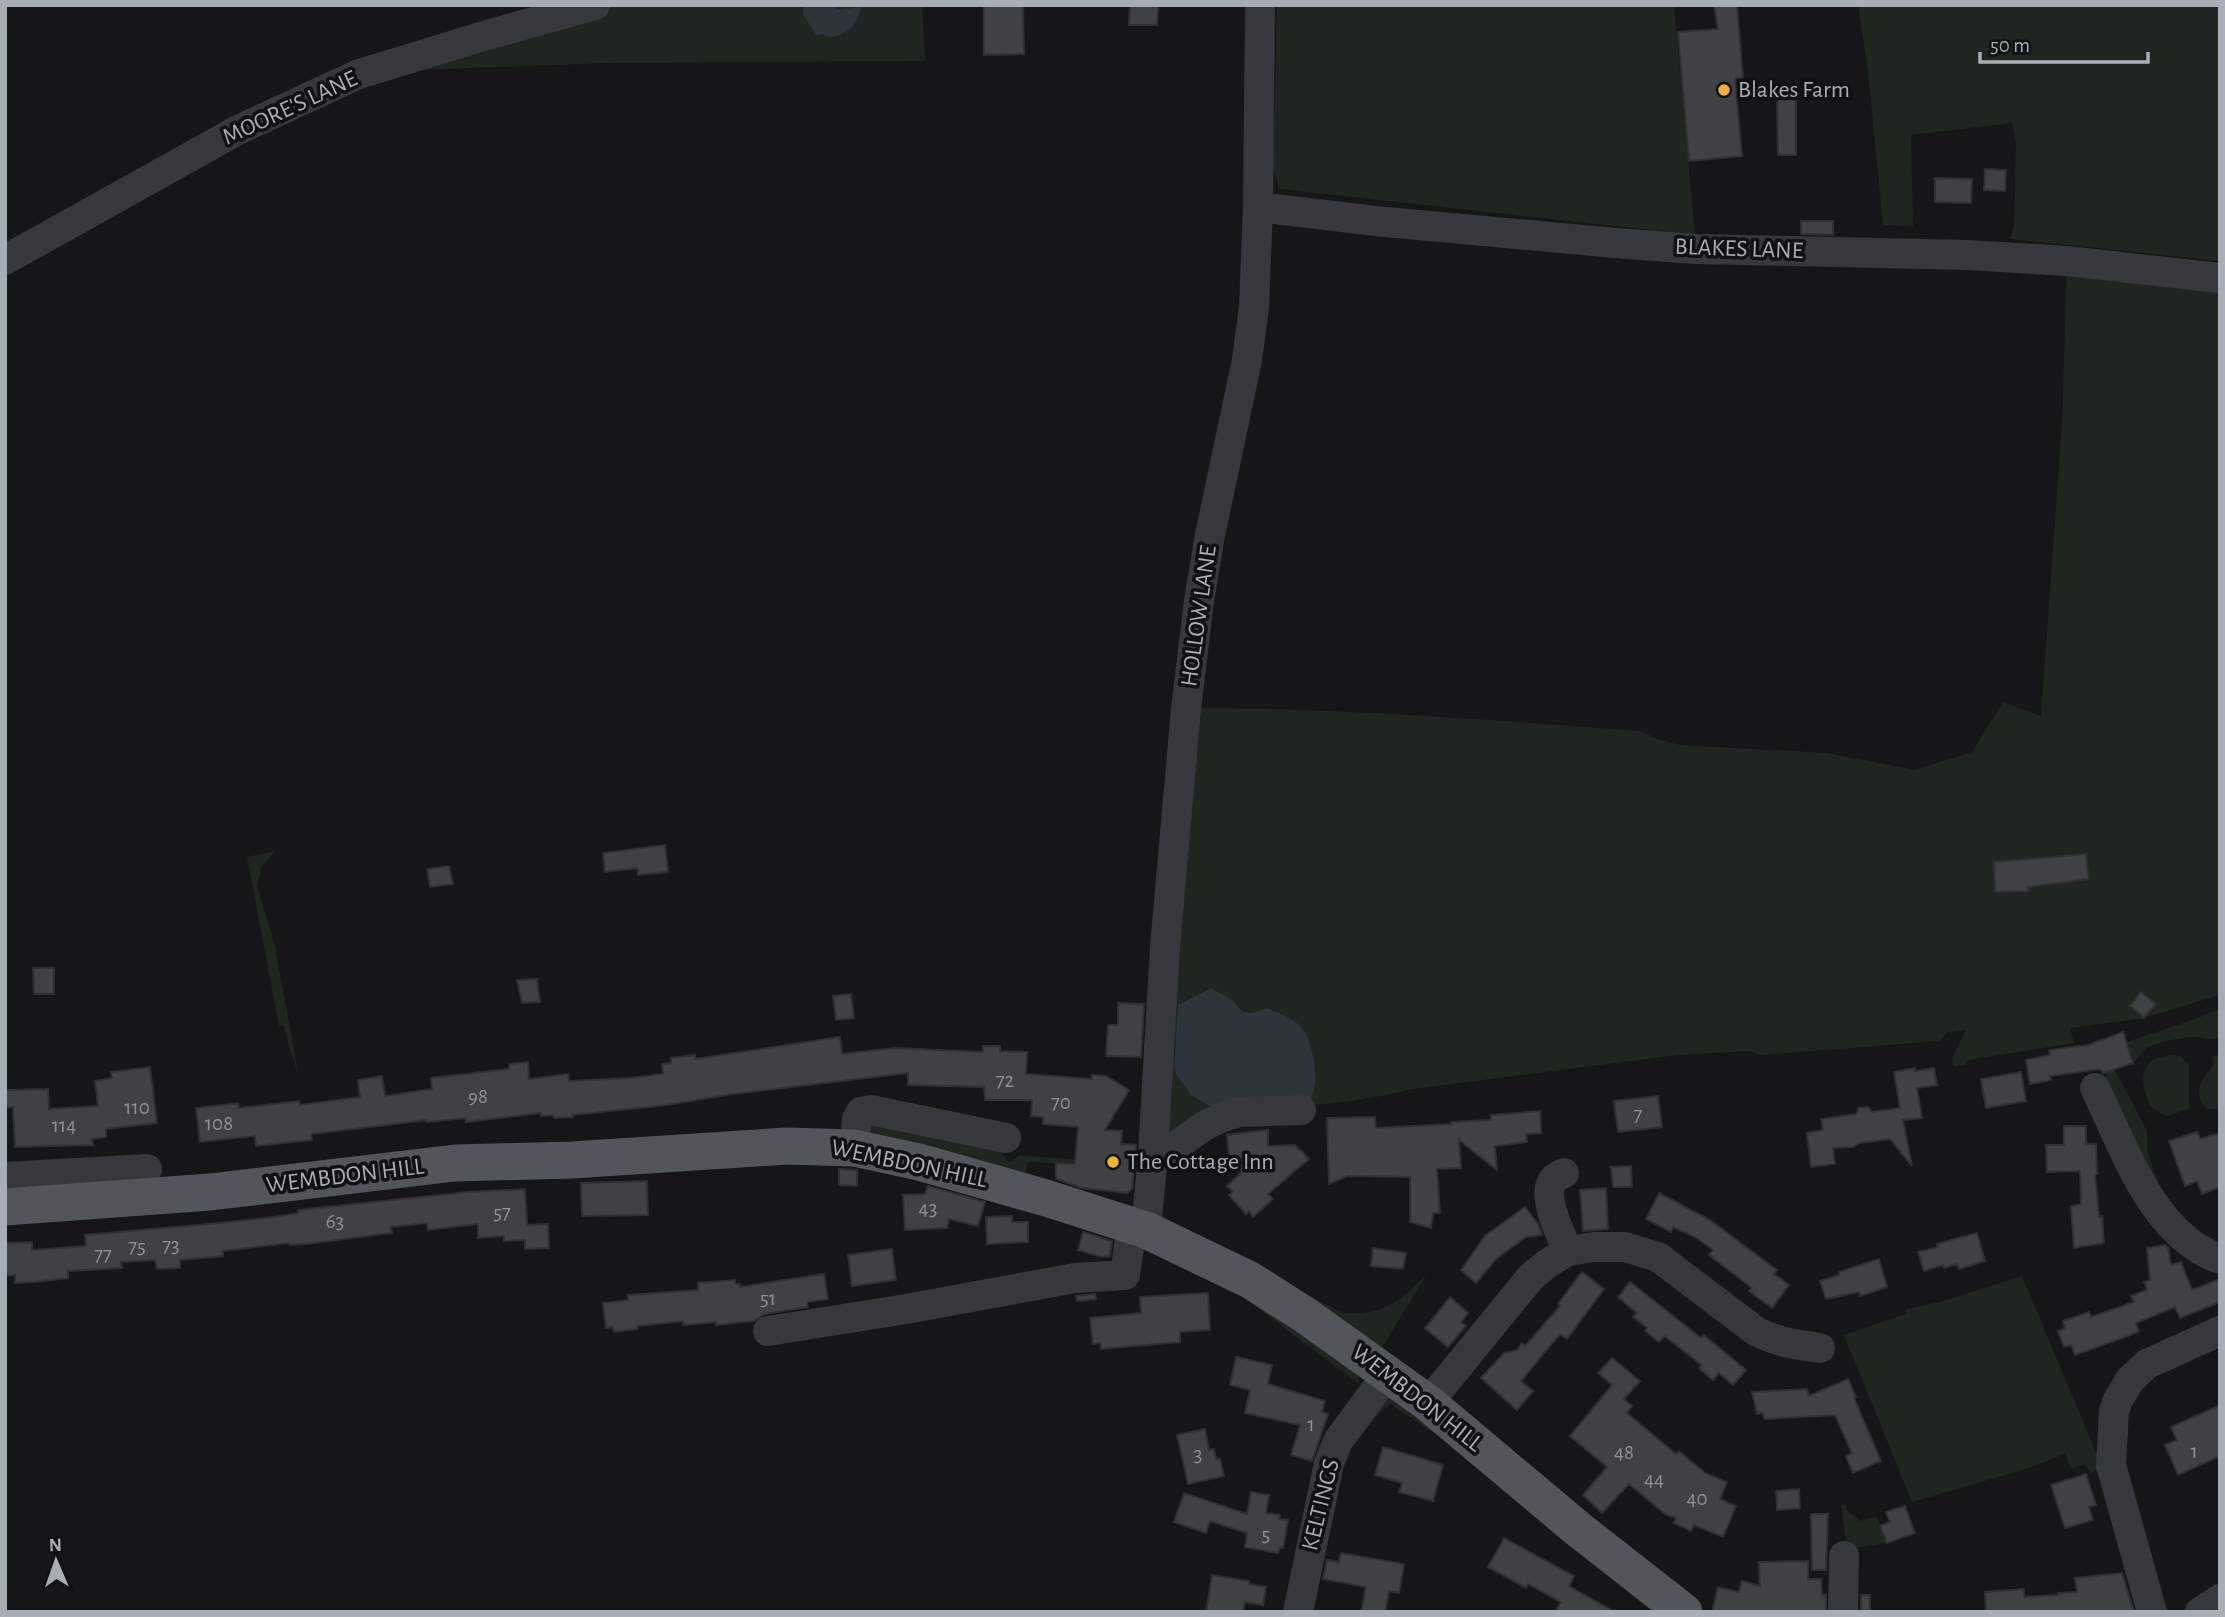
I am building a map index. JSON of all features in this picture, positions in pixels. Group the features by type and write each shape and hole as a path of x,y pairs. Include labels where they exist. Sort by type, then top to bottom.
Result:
{"main road":[{"name":"WEMBDON HILL","path":"5,1206 136,1179 308,1181 405,1167 455,1163 584,1160 787,1146 854,1148 973,1176 1139,1228 1250,1280 1429,1403 1578,1529 1684,1612"}],"street":[{"name":"MOORE'S LANE","path":"5,260 238,130 359,74 475,38 596,5"},
{"name":"HOLLOW LANE","path":"768,1331 1075,1278 1125,1275 1139,1228 1153,1154 1165,947 1186,709 1208,548 1247,360 1254,307 1260,5"},
{"name":"BLAKES LANE","path":"1258,207 1375,221 1696,249 1968,255 2067,261 2220,278"},
{"path":"2095,1088 2156,1209 2197,1247 2220,1259"},
{"path":"854,1148 857,1119 861,1112 871,1110 1006,1138"},
{"path":"1153,1154 1173,1148 1204,1126 1225,1116 1239,1112 1301,1110"},
{"path":"1563,1173 1555,1178 1550,1186 1550,1197 1556,1224 1568,1251"},
{"path":"5,1177 136,1179"},
{"path":"1429,1403 1531,1277 1568,1251 1594,1247 1625,1247 1658,1257 1757,1332 1791,1345 1820,1348"},
{"path":"2152,1612 2111,1465 2115,1411 2118,1399 2130,1380 2147,1364 2220,1331"},
{"name":"KELTINGS","path":"1298,1612 1328,1464 1338,1441 1388,1373"},
{"path":"1843,1612 1844,1556"},
{"path":"2200,1612 2220,1599"}],"shaded area":[{"path":"613,5 922,5 925,61 608,63 390,71 451,49"},
{"path":"804,5 830,5 838,10 861,7 851,27 831,38 823,34 816,35 803,14"},
{"path":"1277,5 1674,5 1695,235 1280,189 1273,170"},
{"path":"1858,5 2220,5 2220,261 2010,239 2014,226 2016,144 2012,123 1911,135 1913,226 1883,225 1868,71"},
{"path":"2067,261 2220,285 2220,995 2144,1018 2070,1028 2074,1043 1969,1060 1965,1065 1953,1066 1952,1058 1966,1030 1948,1032 1939,1041 1762,1055 1750,1051 1678,1055 1413,1089 1349,1101 1284,1106 1315,1087 1310,1047 1302,1031 1283,1016 1267,1008 1251,1013 1243,1012 1232,1000 1178,1005 1174,1067 1177,1075 1192,1094 1219,1112 1173,1142 1165,1129 1193,708 1361,712 1640,731 1681,745 1827,753 1915,770 1972,752 2003,702 2041,716 2062,424"},
{"path":"275,851 261,868 257,886 275,946 299,1078 283,1025 279,1026 247,857"},
{"path":"1211,988 1232,1000 1243,1012 1251,1013 1267,1008 1290,1018 1301,1027 1309,1041 1314,1063 1315,1084 1310,1099 1219,1112 1191,1095 1177,1076 1174,1067 1178,1005"},
{"path":"2220,1008 2220,1037 2187,1037 2158,1043 2146,1049 2133,1063 2127,1046 2121,1044 2198,1018"},
{"path":"2220,1054 2220,1109 2207,1109 2202,1103 2200,1085 2214,1064 2212,1057"},
{"path":"2171,1055 2180,1056 2189,1064 2189,1109 2167,1116 2149,1104 2143,1080 2148,1064"},
{"path":"2114,1069 2147,1131 2147,1150 2160,1189 2156,1190 2106,1083 2106,1072"},
{"path":"866,1119 993,1144 1011,1161 1020,1155 1091,1161 1091,1165 1027,1162 1026,1178 868,1137"},
{"path":"1427,1274 1381,1349 1272,1278 1344,1313 1357,1313 1380,1309 1390,1304"},
{"path":"2022,1276 2103,1469 2090,1473 2085,1464 2071,1469 2065,1454 2026,1469 1912,1502 1844,1335 1906,1314 1907,1309 1940,1302"},
{"path":"1231,1282 1359,1376 1359,1384 1227,1285"},
{"path":"1398,1396 1461,1451 1390,1404 1358,1439 1353,1436 1389,1397"},
{"path":"1846,1504 1847,1510 1860,1521 1876,1516 1887,1543 1847,1549 1841,1505"}],"building":[{"path":"984,5 1023,5 1024,54 984,55"},
{"path":"1130,5 1158,5 1157,25 1129,25"},
{"name":"Blakes Farm","path":"1714,5 1737,5 1743,78 1735,78 1742,156 1689,161 1678,32 1718,29"},
{"path":"1796,98 1796,155 1778,155 1777,99"},
{"path":"1985,169 2006,170 2005,191 1984,190"},
{"path":"1935,178 1972,179 1971,203 1935,202"},
{"path":"1801,221 1833,221 1833,235 1801,234"},
{"path":"665,845 668,872 638,875 638,868 605,872 603,853"},
{"path":"2086,854 2089,879 2028,887 2028,891 1995,892 1994,862"},
{"path":"449,866 453,884 430,887 427,869"},
{"path":"33,968 54,968 54,994 34,994"},
{"path":"537,979 540,1002 522,1003 517,980"},
{"path":"2141,992 2156,1004 2144,1018 2130,1006"},
{"path":"851,994 854,1018 836,1020 833,996"},
{"path":"1118,1003 1144,1004 1141,1057 1106,1056 1108,1025 1118,1025"},
{"path":"2123,1032 2133,1063 2103,1073 2100,1069 2050,1076 2051,1080 2030,1084 2026,1060 2050,1055 2049,1050 2088,1045"},
{"path":"840,1037 842,1054 894,1048 983,1052 983,1046 1000,1046 1000,1051 1027,1052 1026,1074 1092,1079 1092,1075 1106,1076 1129,1090 1105,1130 1122,1131 1121,1144 1136,1145 1132,1189 1127,1193 1082,1188 1056,1179 1056,1163 1075,1164 1078,1127 1043,1124 1043,1117 1031,1116 1032,1100 985,1100 984,1087 908,1085 908,1073 572,1115 573,1117 554,1118 553,1115 541,1116 541,1113 466,1122 466,1118 427,1120 311,1134 312,1140 256,1146 255,1136 200,1142 196,1108 238,1103 239,1108 299,1101 300,1105 360,1097 358,1080 382,1076 385,1096 432,1089 431,1078 509,1069 509,1064 528,1062 529,1079 568,1074 569,1081 630,1078 663,1074 662,1064 671,1063 671,1058 695,1055 695,1059"},
{"path":"150,1067 157,1123 106,1129 106,1137 92,1139 93,1145 15,1147 13,1107 5,1108 5,1090 48,1089 49,1109 98,1106 95,1081 112,1078 111,1072"},
{"path":"1915,1068 1915,1071 1934,1068 1937,1085 1917,1088 1922,1118 1903,1120 1912,1166 1890,1139 1860,1143 1853,1147 1833,1148 1835,1164 1811,1167 1807,1133 1823,1130 1821,1119 1856,1114 1859,1108 1868,1107 1872,1112 1900,1108 1894,1072"},
{"path":"2021,1072 2026,1101 1986,1108 1981,1079"},
{"path":"1658,1096 1662,1127 1618,1132 1614,1101"},
{"path":"1540,1111 1541,1133 1526,1134 1527,1142 1495,1146 1497,1170 1459,1140 1461,1168 1437,1169 1440,1213 1433,1213 1431,1228 1410,1222 1410,1177 1347,1176 1329,1184 1327,1118 1375,1117 1376,1128 1491,1120 1491,1115"},
{"path":"2064,1126 2086,1126 2086,1144 2096,1144 2095,1174 2104,1243 2074,1248 2071,1206 2081,1204 2080,1171 2047,1172 2046,1145 2064,1145"},
{"path":"1268,1130 1268,1146 1295,1145 1309,1159 1268,1194 1273,1199 1253,1217 1249,1211 1246,1214 1229,1195 1233,1192 1227,1186 1241,1173 1229,1157 1227,1135"},
{"path":"2197,1132 2200,1139 2220,1133 2220,1187 2202,1194 2197,1181 2185,1186 2169,1141"},
{"path":"1631,1166 1632,1187 1613,1187 1611,1167"},
{"path":"839,1169 857,1170 857,1186 839,1185"},
{"path":"647,1181 648,1215 582,1216 581,1183"},
{"path":"928,1186 985,1202 978,1226 949,1219 947,1228 905,1230 903,1195 925,1194"},
{"path":"1606,1188 1608,1229 1583,1231 1580,1190"},
{"path":"525,1189 527,1225 548,1224 549,1248 525,1249 525,1240 504,1241 504,1236 478,1238 478,1224 428,1230 427,1223 391,1227 392,1233 223,1251 223,1256 180,1260 180,1268 157,1269 155,1260 121,1262 122,1268 68,1271 68,1278 34,1282 15,1283 15,1275 5,1276 5,1243 32,1242 32,1250 86,1246 85,1235 220,1223 282,1216 298,1213 298,1210 468,1192"},
{"path":"1659,1193 1710,1220 1777,1270 1774,1274 1789,1285 1772,1308 1749,1291 1752,1288 1709,1255 1713,1250 1697,1238 1673,1227 1671,1232 1646,1219"},
{"path":"1525,1207 1538,1224 1542,1235 1526,1237 1496,1259 1476,1283 1461,1270 1485,1236"},
{"path":"1012,1216 1012,1222 1028,1222 1028,1242 987,1244 986,1217"},
{"path":"1083,1232 1112,1241 1110,1256 1102,1257 1078,1250"},
{"path":"1977,1233 1985,1261 1959,1269 1957,1264 1924,1271 1918,1252"},
{"path":"2165,1245 2168,1247 2171,1265 2181,1262 2192,1290 2220,1279 2220,1302 2180,1318 2175,1307 2136,1323 2139,1332 2075,1355 2071,1345 2064,1347 2058,1331 2065,1328 2063,1321 2089,1312 2091,1317 2134,1302 2131,1296 2147,1290 2144,1282 2150,1280 2147,1248"},
{"path":"1373,1248 1406,1253 1403,1269 1371,1266"},
{"path":"892,1249 896,1280 852,1286 848,1255"},
{"path":"1879,1259 1887,1287 1860,1296 1859,1292 1826,1299 1820,1281"},
{"path":"1582,1272 1604,1289 1567,1339 1560,1334 1521,1381 1533,1391 1517,1410 1481,1378 1504,1353 1517,1350 1522,1343 1525,1346 1560,1306 1558,1304"},
{"path":"824,1274 828,1299 807,1302 808,1307 765,1314 754,1321 683,1325 683,1321 637,1326 637,1329 614,1332 613,1327 606,1328 603,1303 628,1300 628,1295 698,1290 698,1283 735,1280 735,1284 740,1284 740,1287"},
{"path":"1630,1282 1701,1338 1704,1335 1746,1370 1733,1385 1719,1373 1713,1380 1699,1368 1701,1365 1665,1336 1659,1342 1645,1331 1647,1328 1633,1317 1637,1313 1618,1297"},
{"path":"1208,1293 1210,1330 1180,1332 1180,1342 1101,1349 1100,1343 1093,1344 1090,1318 1141,1313 1140,1297"},
{"path":"1095,1294 1096,1299 1077,1301 1076,1296"},
{"path":"1450,1297 1468,1313 1461,1322 1466,1326 1448,1347 1425,1328"},
{"path":"1236,1357 1272,1365 1268,1384 1325,1401 1322,1412 1328,1414 1312,1461 1291,1455 1300,1425 1245,1413 1250,1390 1230,1385"},
{"path":"1612,1358 1640,1381 1624,1399 1632,1406 1627,1413 1676,1454 1679,1451 1705,1473 1727,1482 1720,1499 1736,1506 1723,1537 1694,1525 1691,1531 1674,1523 1676,1518 1665,1514 1629,1484 1602,1513 1583,1495 1607,1467 1570,1436 1612,1385 1598,1373"},
{"path":"1848,1379 1881,1461 1853,1473 1846,1456 1852,1453 1835,1415 1765,1419 1762,1413 1757,1414 1752,1392 1807,1389 1809,1396"},
{"path":"2220,1405 2220,1456 2178,1475 2165,1445 2177,1440 2171,1427"},
{"path":"1205,1429 1209,1450 1214,1449 1216,1459 1220,1459 1224,1476 1188,1484 1177,1435"},
{"path":"1383,1447 1443,1465 1433,1501 1399,1492 1402,1483 1375,1475"},
{"path":"2086,1474 2096,1505 2089,1507 2093,1520 2065,1528 2051,1485"},
{"path":"1799,1489 1800,1508 1777,1510 1776,1491"},
{"path":"1251,1492 1269,1495 1266,1513 1280,1515 1279,1519 1288,1520 1283,1548 1280,1547 1278,1553 1245,1547 1247,1533 1210,1521 1206,1533 1174,1522 1184,1493 1247,1514"},
{"path":"1905,1506 1915,1533 1887,1543 1880,1526 1890,1522 1886,1512"},
{"path":"1811,1514 1828,1514 1826,1570 1812,1570"},
{"path":"1504,1538 1574,1576 1569,1586 1615,1612 1555,1612 1561,1602 1528,1584 1526,1588 1488,1567"},
{"path":"1341,1553 1404,1564 1399,1593 1389,1591 1385,1612 1361,1612 1366,1587 1323,1579 1327,1560 1339,1562"},
{"path":"1808,1561 1808,1579 1821,1579 1822,1595 1826,1595 1826,1612 1712,1612 1718,1587 1739,1592 1742,1581 1760,1586 1759,1562"},
{"path":"2122,1573 2134,1612 1986,1612 1985,1592 2024,1589 2024,1597 2058,1595 2077,1592 2075,1578"},
{"path":"1212,1575 1249,1581 1249,1584 1266,1587 1263,1605 1245,1602 1243,1612 1206,1612"},
{"path":"1861,1595 1870,1595 1870,1612 1861,1612"}],"place":[{"name":"Blakes Farm","path":"1724,90"},
{"name":"The Cottage Inn","path":"1113,1162"}]}
